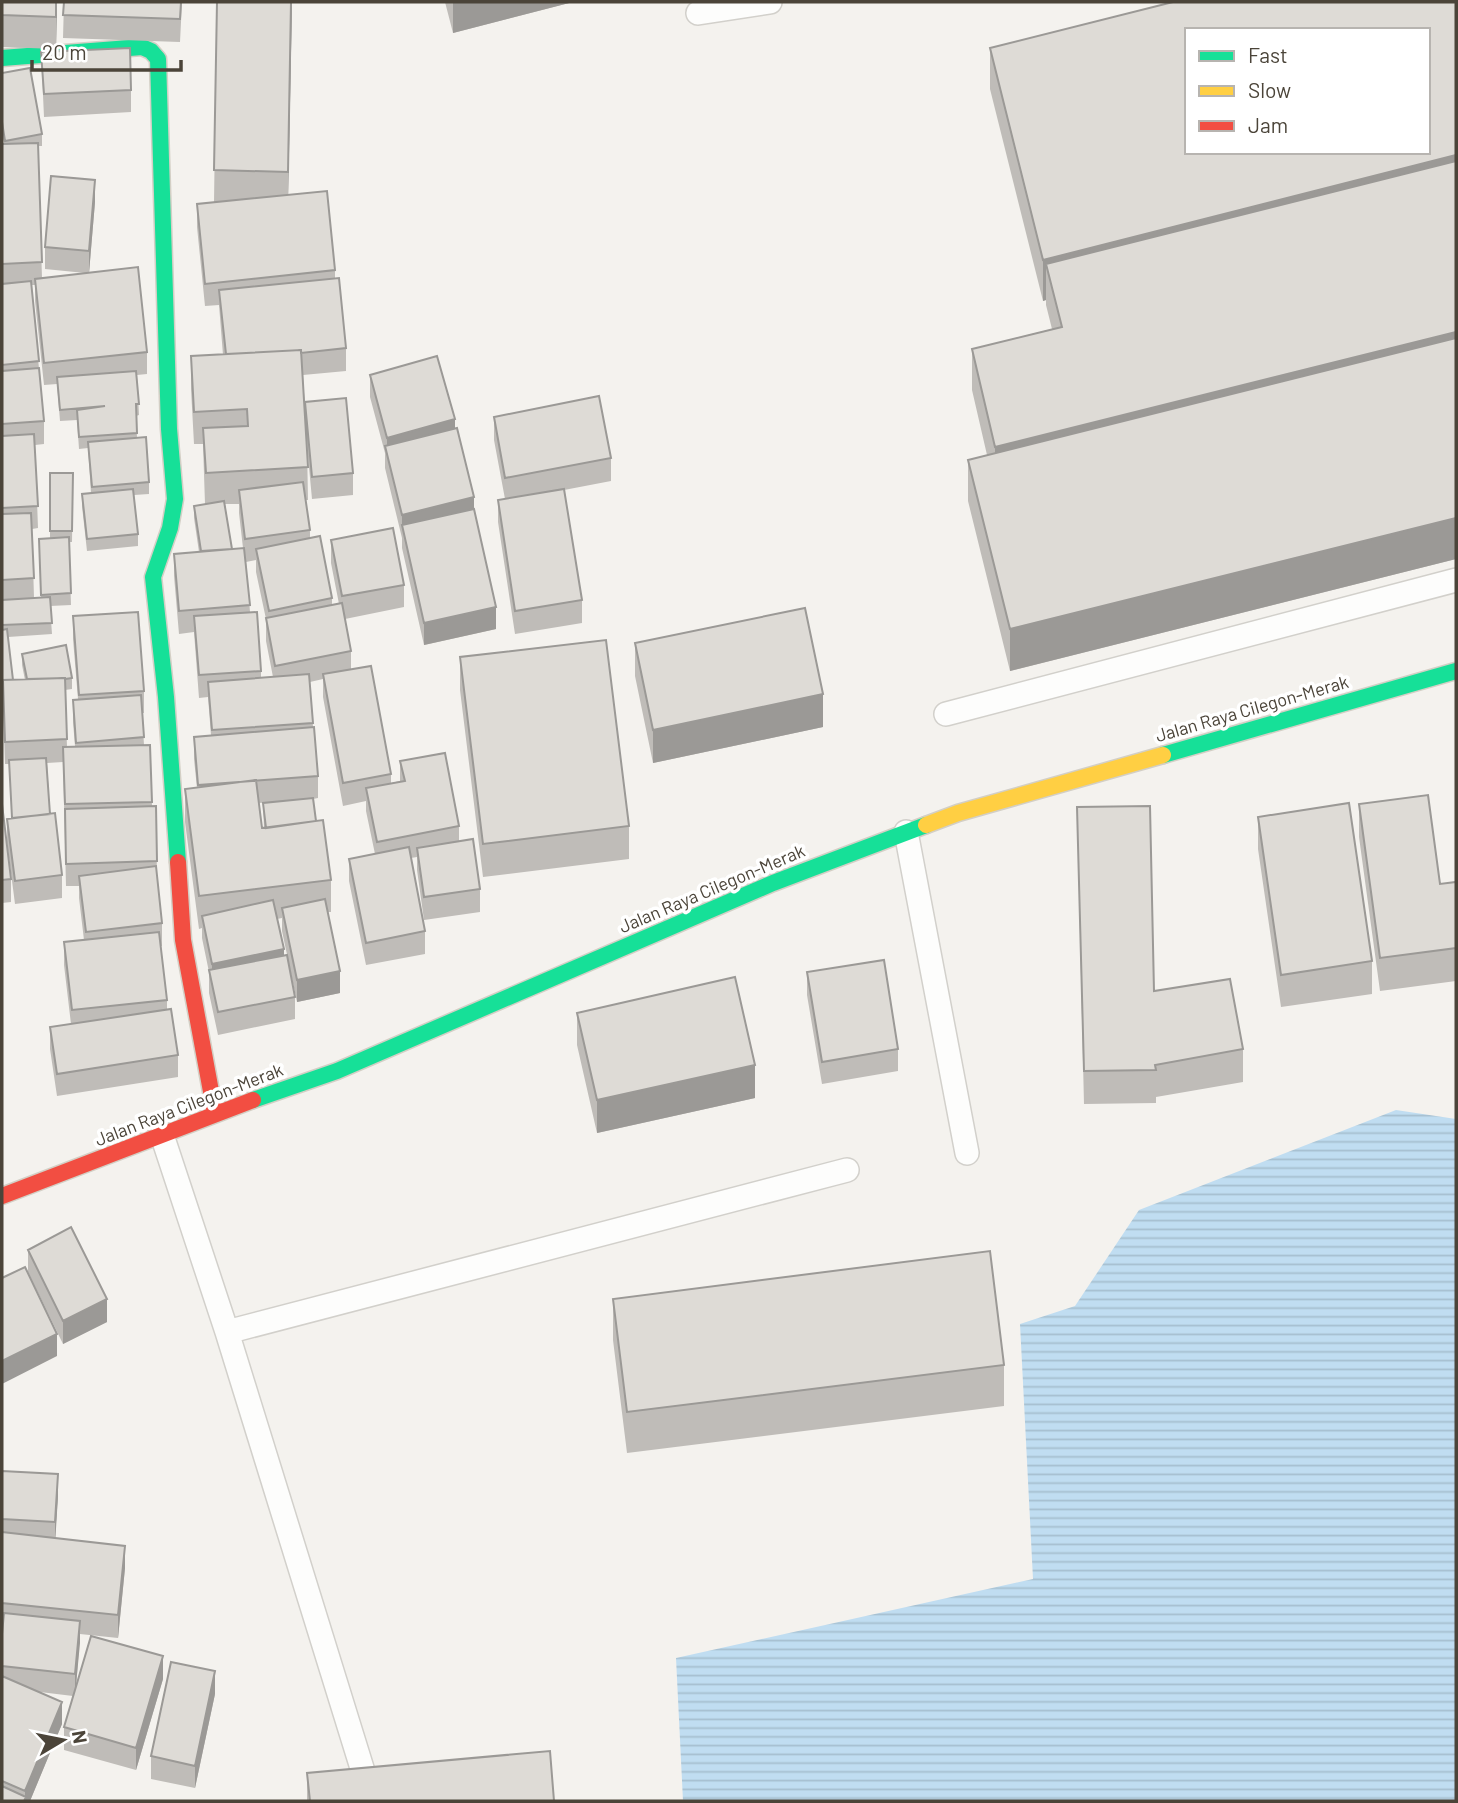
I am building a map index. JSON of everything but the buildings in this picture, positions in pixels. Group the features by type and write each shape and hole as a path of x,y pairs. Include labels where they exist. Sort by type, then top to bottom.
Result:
{"main road":[{"path":"2,58 142,47 151,51 158,59 169,429 175,499 170,528 153,577 154,602 166,697 183,940 215,1113"},
{"name":"Jalan Raya Cilegon-Merak","path":"2,1196 215,1113 337,1071 773,883 958,813 1456,671"}],"lane":[{"path":"698,13 770,2"},
{"path":"946,714 1456,580"},
{"path":"906,832 967,1153"},
{"path":"162,1135 227,1332 366,1781"},
{"path":"227,1332 847,1170"}],"water":[{"path":"1396,1110 1456,1119 1456,1801 683,1801 676,1658 1033,1579 1020,1324 1075,1306 1139,1210"}],"traffic: fast":[{"path":"2,58 142,47 151,51 158,59 169,429 175,499 170,528 153,577 166,697 178,862"},
{"path":"1163,755 1456,671"},
{"path":"253,1100 337,1071 773,883 926,825"}],"traffic: slow":[{"path":"926,825 958,813 1163,755"}],"traffic: jam":[{"path":"178,862 183,940 215,1113"},
{"path":"2,1196 253,1100"}]}
